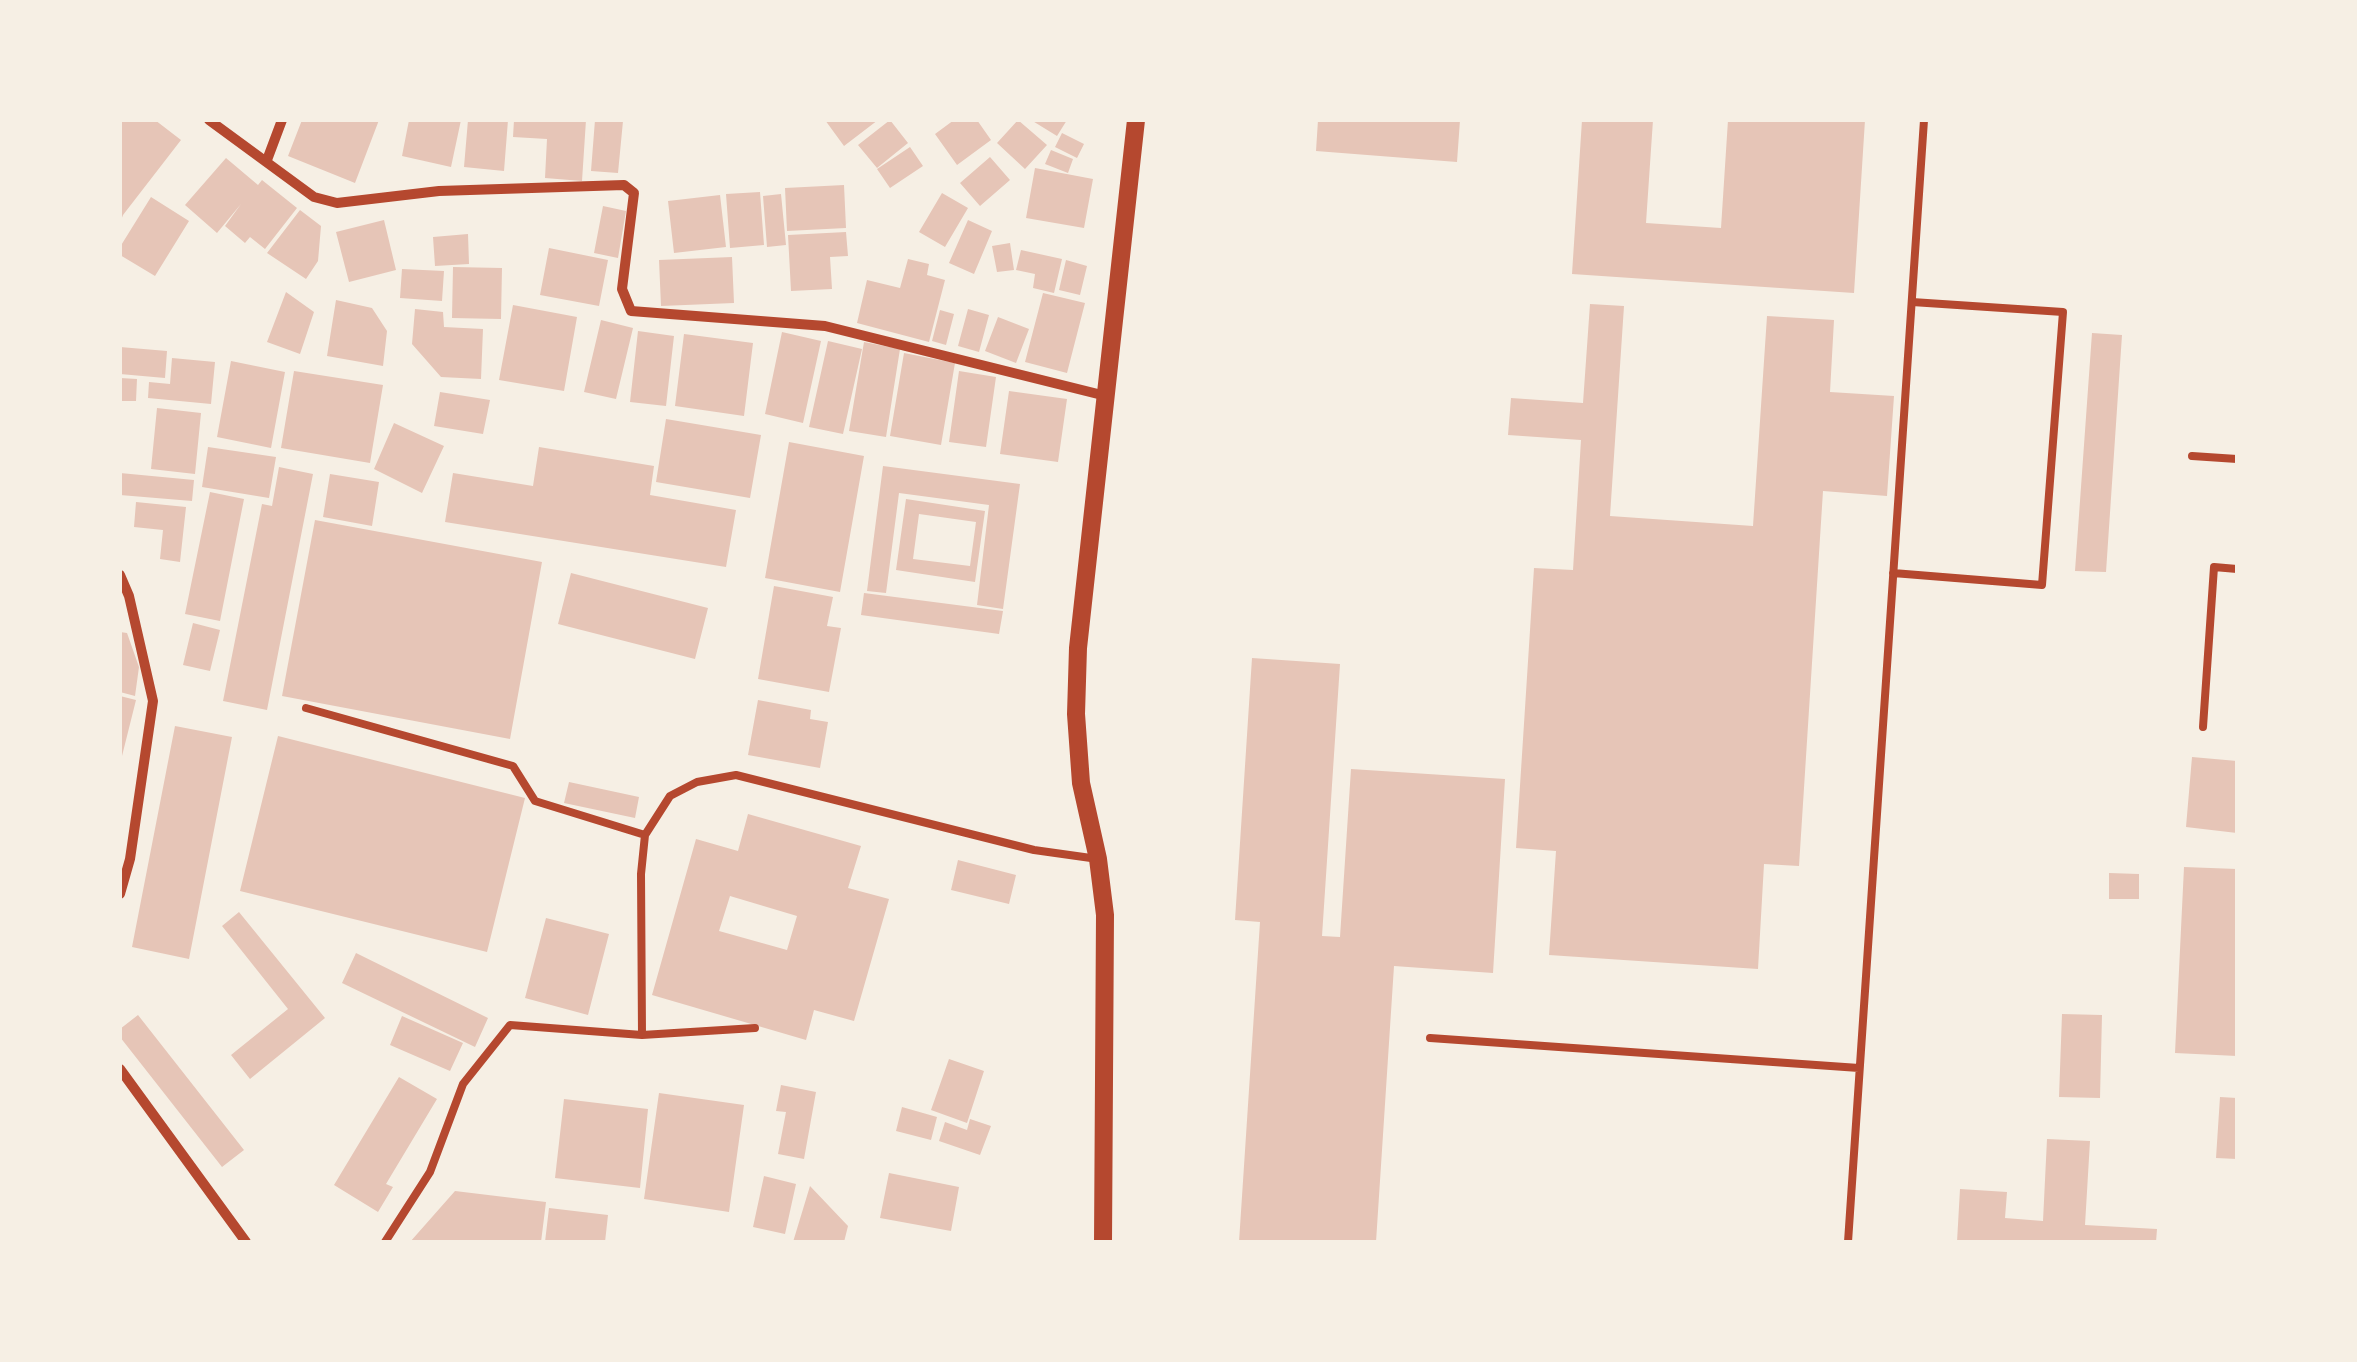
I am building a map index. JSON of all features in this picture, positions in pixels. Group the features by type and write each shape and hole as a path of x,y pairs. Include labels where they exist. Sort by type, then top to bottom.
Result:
{"street":[{"path":"210,120 314,197 337,202 440,191 624,185 634,192 622,289 632,310 825,326 1106,396"},
{"path":"267,160 282,120"},
{"path":"1103,1242 1105,915 1098,859 1081,783 1076,714 1078,648 1136,120"},
{"path":"120,575 129,596 154,701 130,859 120,894"},
{"path":"120,1069 246,1242"}],"lane":[{"path":"1848,1242 1924,120"},
{"path":"1893,573 2042,585 2062,312 1912,302"},
{"path":"2192,456 2237,459"},
{"path":"2204,727 2214,567 2237,569"},
{"path":"306,708 513,766 535,801 645,835"},
{"path":"642,1035 641,874 645,835 670,796 697,782 736,775 1034,850 1098,859"},
{"path":"385,1242 430,1172 463,1084 510,1025 642,1035 755,1028"},
{"path":"1430,1038 1859,1068"}],"building":[{"path":"120,120 155,120 181,140 120,223"},
{"path":"302,120 379,120 355,183 288,156"},
{"path":"409,120 461,120 451,167 402,156"},
{"path":"468,120 508,120 504,171 464,167"},
{"path":"514,120 586,120 582,181 545,178 547,139 513,137"},
{"path":"595,120 623,121 618,173 591,171"},
{"path":"825,120 878,120 844,146"},
{"path":"890,120 908,143 877,168 858,145"},
{"path":"954,120 977,120 991,140 957,165 935,134"},
{"path":"1018,120 1047,145 1025,169 997,143"},
{"path":"1031,120 1067,120 1057,136"},
{"path":"1318,120 1460,120 1457,162 1316,151"},
{"path":"1582,120 1653,120 1646,223 1721,228 1728,120 1865,120 1854,293 1572,274"},
{"path":"1062,133 1084,144 1077,158 1055,147"},
{"path":"910,147 923,166 890,188 877,169"},
{"path":"1051,150 1073,159 1068,173 1045,164"},
{"path":"990,157 1010,180 980,206 960,183"},
{"path":"226,158 258,185 262,180 297,208 265,249 250,237 245,243 225,226 241,204 217,233 185,205"},
{"path":"1035,168 1093,179 1084,228 1026,218"},
{"path":"844,185 846,228 787,231 785,188"},
{"path":"760,192 764,245 730,248 726,194"},
{"path":"942,193 968,208 945,247 919,232"},
{"path":"781,194 786,245 767,247 763,196"},
{"path":"720,195 726,247 674,253 668,201"},
{"path":"151,197 189,221 155,276 120,255 120,247"},
{"path":"603,206 626,211 618,258 594,253"},
{"path":"300,210 321,226 318,261 306,279 267,253"},
{"path":"384,220 396,270 349,282 336,232"},
{"path":"968,220 992,231 974,274 949,263"},
{"path":"846,232 848,256 830,257 832,289 791,291 788,235"},
{"path":"468,234 469,264 435,266 433,237"},
{"path":"1010,243 1014,270 997,272 992,246"},
{"path":"549,248 608,260 599,306 540,295"},
{"path":"1021,250 1062,259 1054,293 1033,288 1035,274 1016,270"},
{"path":"732,257 734,303 661,306 659,260"},
{"path":"908,259 929,264 927,275 945,280 929,342 857,323 867,280 900,288"},
{"path":"1066,260 1087,266 1080,295 1059,290"},
{"path":"453,267 502,268 501,319 452,318"},
{"path":"402,269 444,271 442,301 400,298"},
{"path":"286,292 314,312 300,354 267,342"},
{"path":"1043,293 1085,303 1067,373 1025,362"},
{"path":"336,300 372,308 387,331 383,366 327,356"},
{"path":"1590,304 1624,306 1610,516 1753,526 1767,316 1834,320 1830,392 1894,396 1887,496 1823,491 1799,866 1764,864 1758,969 1549,955 1556,851 1516,848 1534,568 1573,570 1581,440 1508,435 1511,398 1583,403"},
{"path":"513,305 577,317 564,391 499,380"},
{"path":"415,309 443,312 444,327 483,329 481,379 441,377 412,344"},
{"path":"968,309 989,315 979,352 958,346"},
{"path":"940,310 954,314 946,345 932,341"},
{"path":"998,317 1029,329 1016,363 985,351"},
{"path":"601,320 633,328 616,399 584,392"},
{"path":"638,331 674,336 666,406 630,402"},
{"path":"782,332 821,341 803,423 765,414"},
{"path":"2092,333 2122,335 2106,572 2075,571"},
{"path":"684,334 753,343 744,416 675,406"},
{"path":"828,341 862,349 843,434 809,427"},
{"path":"864,342 900,349 886,437 849,431"},
{"path":"120,347 167,351 165,378 120,374"},
{"path":"904,353 955,363 941,445 890,436"},
{"path":"172,358 215,362 211,404 148,398 149,382 170,384"},
{"path":"231,361 285,372 271,448 217,437"},
{"path":"294,371 383,385 370,463 281,448"},
{"path":"959,371 996,377 986,447 949,442"},
{"path":"120,378 137,379 136,401 120,401"},
{"path":"1009,391 1067,399 1058,462 1000,454"},
{"path":"440,392 490,400 483,434 434,426"},
{"path":"157,408 201,413 195,474 151,469"},
{"path":"666,419 761,435 750,498 656,482"},
{"path":"394,423 444,446 422,493 374,469"},
{"path":"789,442 864,456 840,592 765,578"},
{"path":"208,447 276,457 269,498 202,487"},
{"path":"539,447 654,466 650,495 736,510 726,567 445,522 453,473 533,486"},
{"path":"883,466 1020,484 1003,609 977,605 989,505 899,493 886,593 867,591"},
{"path":"279,467 313,474 267,710 223,701 262,504 272,506"},
{"path":"120,473 194,480 192,501 120,495"},
{"path":"330,474 379,482 372,526 323,517"},
{"path":"210,492 244,499 220,621 185,614"},
{"path":"906,499 985,511 975,582 896,570","holes":["919,514 976,522 970,566 913,559"]},
{"path":"136,502 186,507 180,562 160,559 163,530 134,527"},
{"path":"315,520 542,562 510,739 282,696"},
{"path":"571,573 708,608 695,659 558,624"},
{"path":"774,586 833,597 827,626 841,628 829,692 758,679"},
{"path":"864,593 1003,611 999,634 861,615"},
{"path":"193,623 220,630 210,671 183,665"},
{"path":"120,632 127,633 139,667 135,696 120,692"},
{"path":"1252,658 1340,664 1322,936 1340,937 1351,769 1505,779 1493,973 1394,966 1376,1242 1239,1242 1260,922 1235,920"},
{"path":"120,696 136,700 121,760 120,760"},
{"path":"758,700 811,710 810,719 828,722 820,768 748,755"},
{"path":"175,726 232,737 189,959 132,947"},
{"path":"278,736 525,798 487,952 240,891"},
{"path":"2192,757 2237,761 2237,833 2186,827"},
{"path":"569,782 639,797 635,818 564,803"},
{"path":"748,814 861,846 848,888 889,899 854,1021 814,1010 806,1040 652,995 696,839 738,851","holes":["730,896 797,916 787,950 719,931"]},
{"path":"958,860 1016,875 1009,904 951,890"},
{"path":"2184,867 2237,869 2237,1056 2175,1053"},
{"path":"2109,873 2139,874 2139,899 2109,899"},
{"path":"239,912 325,1018 250,1079 231,1055 288,1009 222,926"},
{"path":"546,918 609,934 588,1015 525,998"},
{"path":"356,953 488,1018 475,1047 342,983"},
{"path":"2062,1014 2102,1015 2100,1098 2059,1097"},
{"path":"138,1015 244,1150 222,1167 120,1037 120,1029"},
{"path":"402,1016 463,1043 450,1071 390,1045"},
{"path":"949,1059 984,1071 967,1123 931,1110"},
{"path":"399,1077 437,1099 386,1184 393,1187 378,1212 334,1185"},
{"path":"781,1085 816,1092 804,1159 778,1154 786,1112 776,1111"},
{"path":"659,1093 744,1105 729,1212 644,1199"},
{"path":"2220,1097 2237,1098 2237,1159 2216,1158"},
{"path":"564,1099 648,1109 640,1188 555,1178"},
{"path":"902,1107 937,1117 931,1140 896,1131"},
{"path":"970,1119 991,1126 980,1155 939,1141 945,1122 967,1130"},
{"path":"2047,1139 2090,1141 2085,1225 2157,1229 2156,1242 1957,1242 1960,1189 2007,1192 2005,1218 2043,1221"},
{"path":"889,1173 959,1187 951,1231 880,1218"},
{"path":"764,1176 796,1184 785,1234 753,1227"},
{"path":"810,1186 848,1226 844,1242 793,1242"},
{"path":"455,1191 546,1202 541,1242 410,1242"},
{"path":"549,1208 608,1215 605,1242 545,1242"}]}
